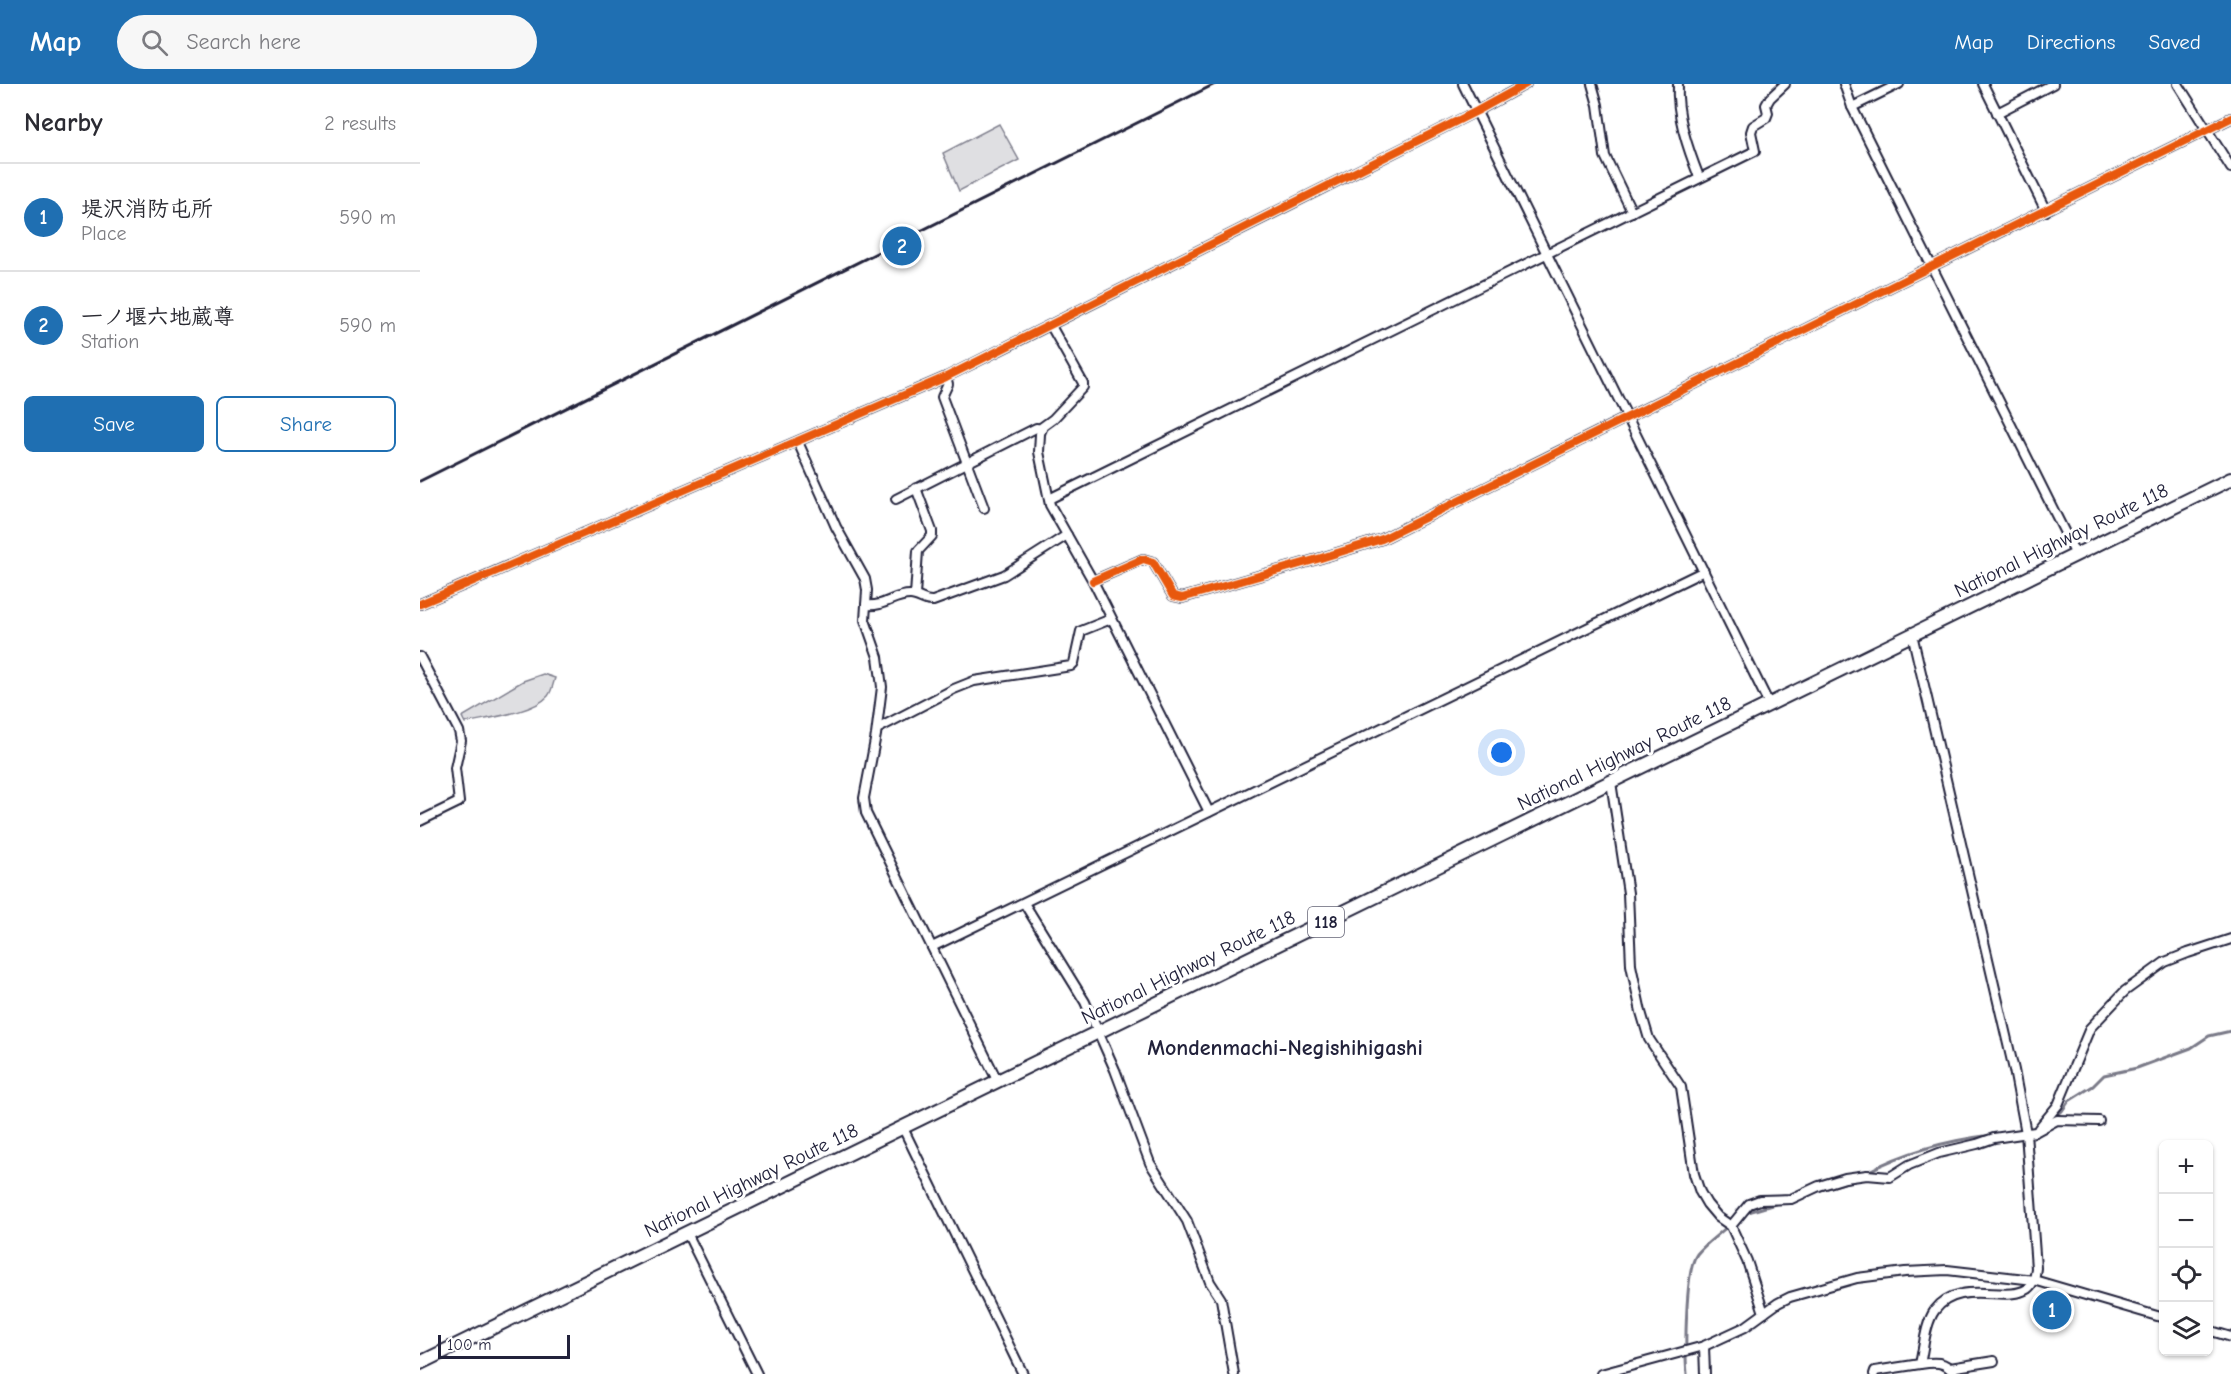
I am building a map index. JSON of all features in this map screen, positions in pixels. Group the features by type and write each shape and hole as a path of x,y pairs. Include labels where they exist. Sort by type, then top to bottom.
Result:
{"highway":[{"name":"National Highway Route 118","path":"420,1363 2231,479"}],"street":[{"path":"1463,84 1769,704"},
{"path":"420,604 946,377 1052,326 1526,84"},
{"path":"1592,84 1598,105 1605,156 1632,212"},
{"path":"1678,84 1689,150 1699,177"},
{"path":"1049,499 1755,151 1751,132 1753,126 1766,118 1768,113 1766,105 1785,84"},
{"path":"1844,84 1852,107 2076,555"},
{"path":"1852,107 1899,84"},
{"path":"1983,84 2046,211"},
{"path":"1997,113 2053,84"},
{"path":"2178,84 2231,168"},
{"path":"1093,581 1143,559 1149,560 1153,562 1173,596 1182,598 1382,539 2231,118"},
{"path":"1052,326 1083,383 1083,387 1042,429 1039,452 1049,499 1093,581 1209,812"},
{"path":"946,377 948,384 942,397 984,508"},
{"path":"896,499 1036,428 1042,429"},
{"path":"798,442 836,526 865,579 867,590 865,620 881,671 877,729 864,798 866,813 998,1082"},
{"path":"915,595 918,551 932,536 916,488"},
{"path":"866,605 876,606 903,595 915,595 928,602 988,582 1020,566 1067,535"},
{"path":"932,947 1704,571"},
{"path":"877,729 954,688 974,681 1071,666 1074,663 1081,632 1111,619"},
{"path":"1912,634 2009,1048 2026,1133 2036,1268 2034,1280 2028,1288 2018,1292 1966,1292 1947,1300 1936,1309 1931,1318 1920,1364"},
{"path":"420,657 459,731 461,741 455,768 459,802 420,821"},
{"path":"1611,782 1628,893 1631,965 1641,1012 1649,1039 1672,1071 1680,1087 1694,1174 1700,1192 1718,1217 1731,1226 1747,1261 1764,1313"},
{"path":"1024,903 1086,1002 1150,1163 1187,1221 1210,1282 1221,1299 1234,1374"},
{"path":"2035,1132 2058,1105 2090,1028 2125,991 2165,962 2231,939"},
{"path":"1731,1226 1749,1204 1760,1200 1791,1199 1819,1186 1845,1178 1867,1175 1890,1177 1939,1153 1994,1138 2035,1132 2057,1120 2099,1121"},
{"path":"903,1128 1023,1374"},
{"path":"687,1233 757,1374"},
{"path":"1600,1374 1704,1347 1745,1327 1790,1297 1857,1278 1905,1272 1947,1270 2034,1280 2159,1316"},
{"path":"2213,1332 2231,1337"},
{"path":"1704,1347 1706,1374"},
{"path":"1874,1374 1875,1371 1934,1362 1945,1364 1952,1371 1994,1360"}],"shaded area":[{"path":"999,124 1019,160 959,191 943,153"},
{"path":"543,674 555,678 548,696 541,702 521,711 465,723 462,717 523,681"}],"waterway":[{"path":"2052,1119 2069,1101 2093,1086 2104,1075 2137,1068 2191,1048 2209,1036 2231,1031"},
{"path":"1867,1172 1897,1158 1928,1148 1992,1135"},
{"path":"1814,1192 1850,1181"},
{"path":"1745,1213 1782,1202"},
{"path":"1687,1374 1688,1293 1693,1263 1700,1250 1728,1226"}],"railway":[{"path":"420,481 1215,84"}],"cycle path":[{"path":"420,604 946,377 1477,111 1526,84"},
{"path":"1093,581 1143,559 1153,562 1173,596 1182,598 1382,539 2231,118"}],"place":[{"name":"一ノ堰六地蔵尊","path":"902,246"},
{"name":"堤沢消防屯所","path":"2052,1310"}],"district":[{"name":"Mondenmachi-Negishihigashi","path":"1285,1047"}]}
